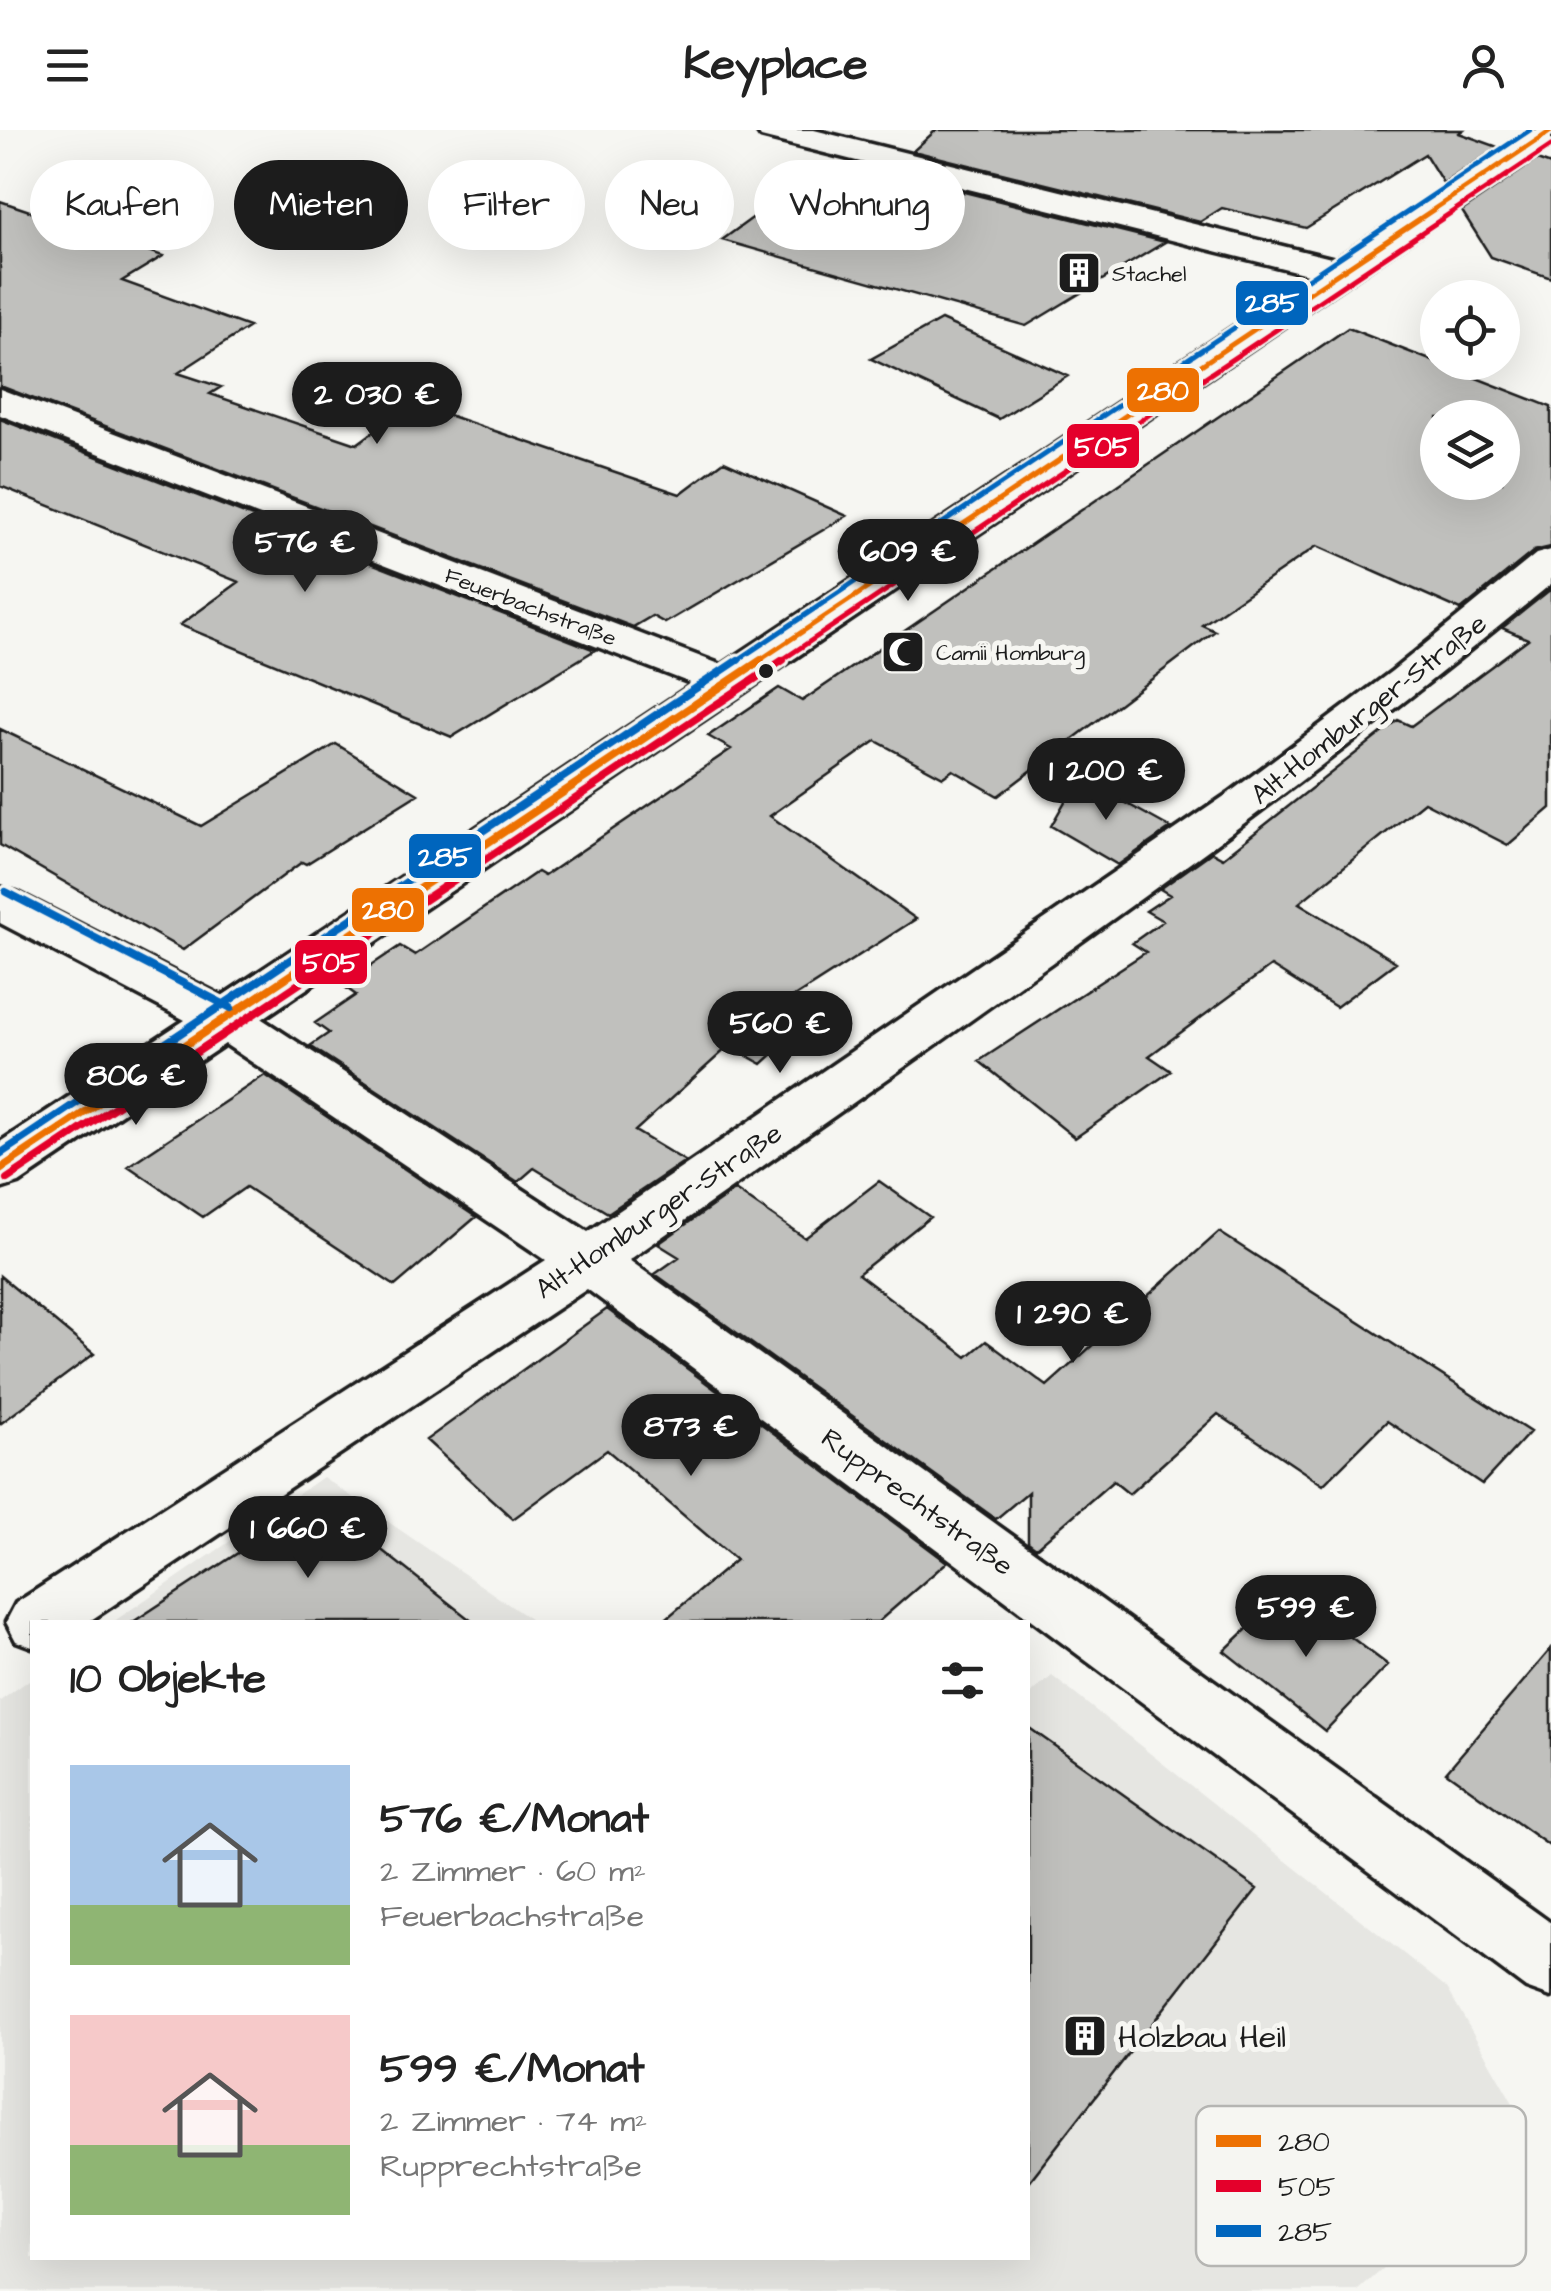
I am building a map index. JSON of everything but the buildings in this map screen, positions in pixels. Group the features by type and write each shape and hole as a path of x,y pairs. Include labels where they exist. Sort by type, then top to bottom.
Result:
{"street":[{"path":"773,130 1338,272"},
{"path":"0,1168 1551,131"},
{"name":"Feuerbachstraße","path":"0,401 727,682"},
{"name":"Alt-Homburger-Straße","path":"42,1620 588,1260 1246,803 1408,680 1551,563"},
{"name":"Rupprechtstraße","path":"0,903 225,1019 588,1260 1551,1964"},
{"name":"Alt-Homburger-Straße","path":"0,1648 30,1628"}],"shaded area":[{"path":"323,1477 531,1620 116,1620"},
{"path":"1052,1676 1447,1988 1514,2105 1196,2106 1196,2266 1386,2266 1358,2291 0,2291 0,1701 30,1679 30,2260 1030,2260 1030,1694"}],"transit line":[{"name":"285","path":"0,1154 1530,130"},
{"name":"280","path":"0,1169 1551,131"},
{"name":"505","path":"7,1179 1551,146"},
{"name":"285","path":"6,892 231,1008"}],"place":[{"name":"Stachel","path":"1079,273"},
{"name":"Camii Homburg","path":"903,652"},
{"name":"Holzbau Heil","path":"1085,2036"}]}
